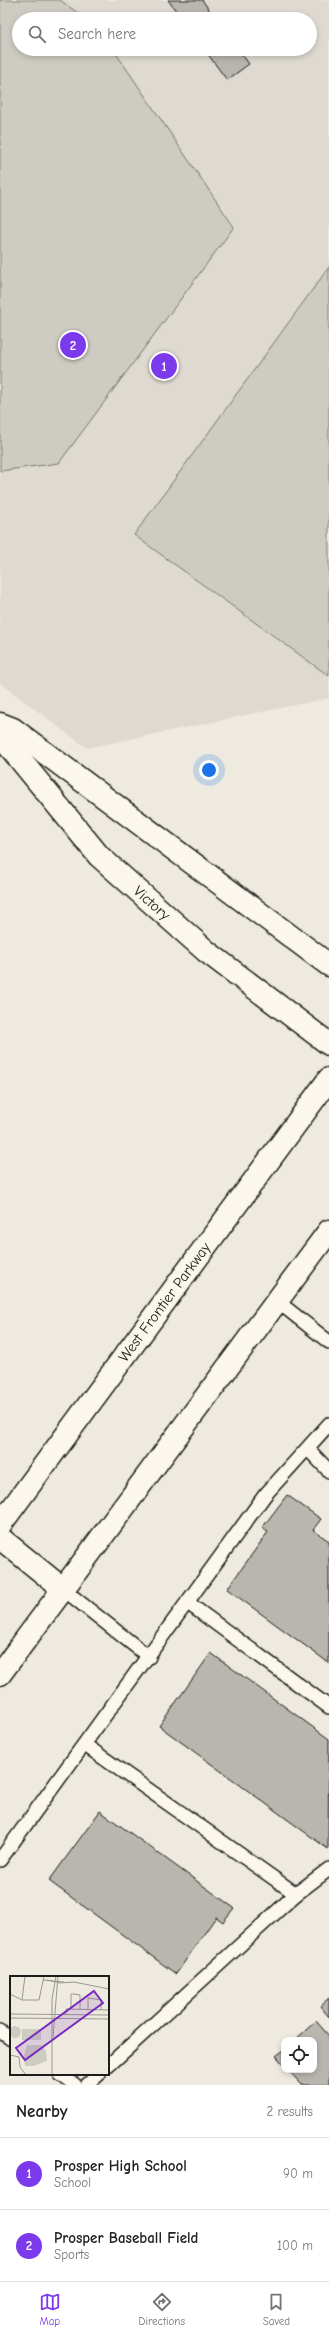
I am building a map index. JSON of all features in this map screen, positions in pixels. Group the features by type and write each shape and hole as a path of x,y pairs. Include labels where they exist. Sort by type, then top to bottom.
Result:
{"street":[{"path":"0,724 13,729 329,965"},
{"name":"Victory","path":"0,735 100,856 206,951 329,1044"},
{"name":"West Frontier Parkway","path":"0,1525 329,1079"},
{"path":"0,1674 329,1230"},
{"path":"0,1538 63,1589"}],"lane":[{"path":"277,1301 329,1342"},
{"path":"0,1860 149,1657 265,1495 329,1424"},
{"path":"308,1449 329,1471"},
{"path":"63,1589 149,1657"},
{"path":"188,1603 329,1706"},
{"path":"85,1745 296,1894"},
{"path":"109,2065 296,1894 329,1869"},
{"path":"0,2031 10,2038"},
{"path":"61,2075 75,2085"},
{"path":"87,2085 98,2075"}],"shaded area":[{"path":"0,0 329,0 329,698 87,748 0,683"},
{"path":"0,0 60,0 76,12 12,12 12,56 118,56 234,227 59,463 0,471"},
{"path":"329,267 329,676 134,535"}],"building":[{"path":"168,0 202,0 211,12 177,12"},
{"path":"209,56 243,56 249,64 227,80"},
{"path":"287,1495 321,1519 313,1530 329,1541 329,1663 227,1589 268,1532 262,1528"},
{"path":"211,1653 329,1739 328,1849 159,1726"},
{"path":"100,1811 234,1908 223,1922 216,1917 176,1974 49,1881"},
{"path":"329,1998 329,2017 320,2006"},
{"path":"316,2021 329,2036 329,2085 302,2085 291,2073 317,2073 317,2037 298,2037"},
{"path":"281,2052 281,2062 276,2056"}],"place":[{"name":"Prosper Baseball Field","path":"73,345"},
{"name":"Prosper High School","path":"164,366"}]}
